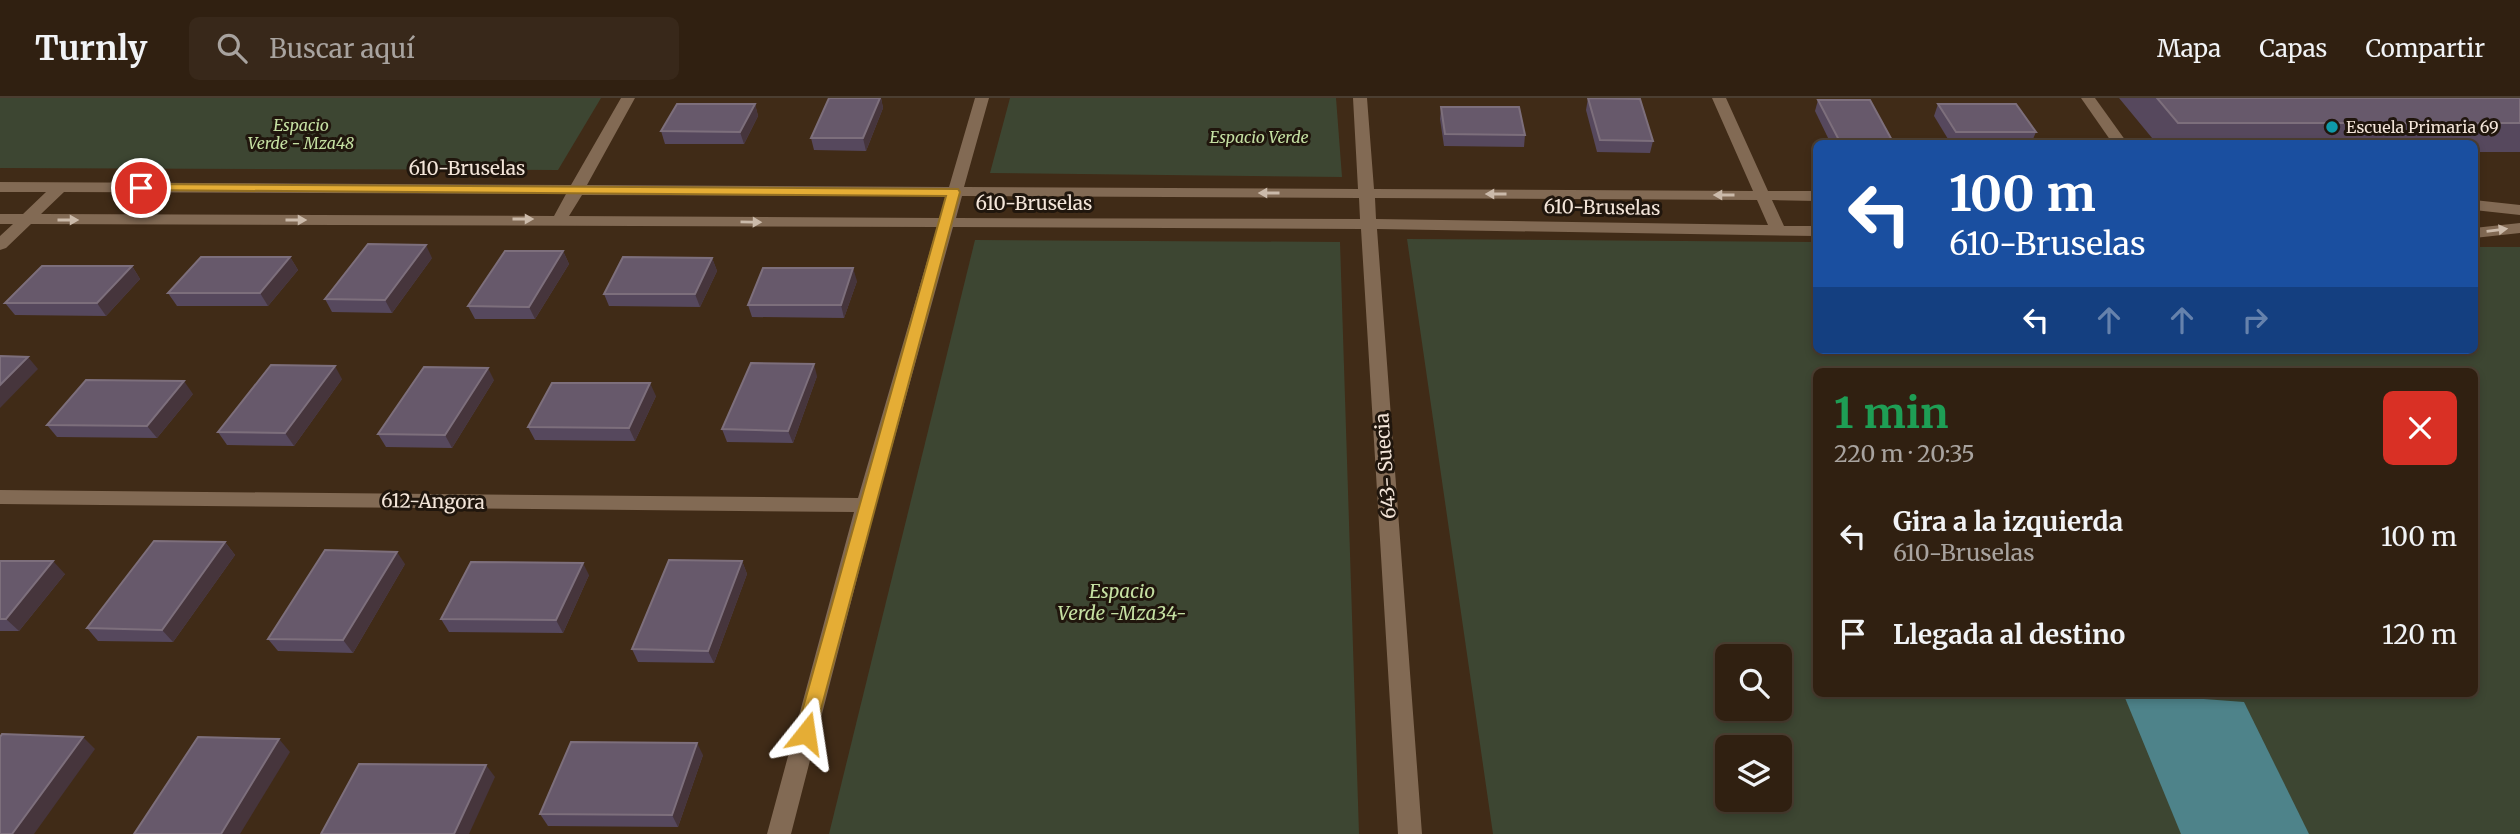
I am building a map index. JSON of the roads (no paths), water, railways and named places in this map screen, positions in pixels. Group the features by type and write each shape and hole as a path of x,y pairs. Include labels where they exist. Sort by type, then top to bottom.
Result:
{"street":[{"path":"560,219 628,98"},
{"path":"779,834 866,505 982,98"},
{"name":"643- Suecia","path":"1360,98 1410,834"},
{"path":"1720,98 1778,231"},
{"path":"2088,98 2118,140"},
{"name":"610-Bruselas","path":"0,187 1813,196"},
{"path":"0,245 60,187"},
{"path":"2478,205 2520,210"},
{"name":"610-Bruselas","path":"0,219 1368,224 1813,231"},
{"path":"2478,233 2520,228"},
{"name":"612-Angora","path":"0,497 866,505"}],"water":[{"path":"2125,697 2177,697 2244,702 2309,834 2181,834"}],"place":[{"name":"Escuela Primaria 69","path":"2332,127"}],"park label":[{"name":"Espacio Verde - Mza48","path":"301,134"},
{"name":"Espacio Verde","path":"1259,137"},
{"name":"Espacio Verde -Mza34-","path":"1122,602"}]}
